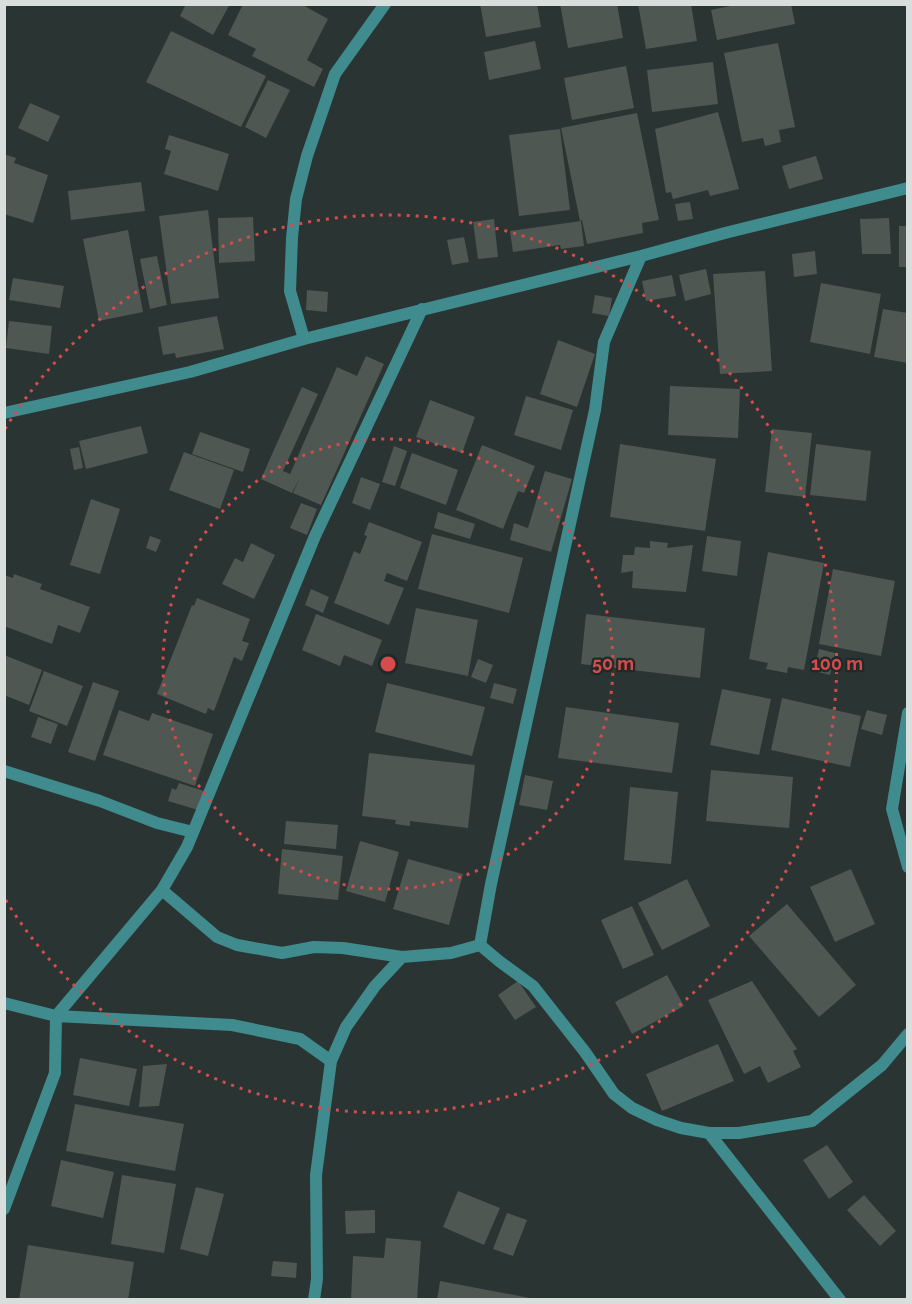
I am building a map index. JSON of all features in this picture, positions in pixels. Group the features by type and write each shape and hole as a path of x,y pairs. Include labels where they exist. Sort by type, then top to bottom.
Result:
{"street":[{"path":"304,339 290,291 291,238 296,199 335,74 385,4"},
{"path":"4,413 190,372 304,339 908,188"},
{"path":"480,945 491,884 595,410 604,342 641,256"},
{"path":"4,1209 56,1073 56,1016 162,890 187,847 315,536 422,309"},
{"path":"908,713 892,810 908,867"},
{"path":"4,771 100,801 157,823 193,832"},
{"path":"162,890 217,937 237,945 282,953 314,947 343,948 402,957 451,953 480,945"},
{"path":"480,945 533,986 585,1052 614,1094 632,1108 681,1128 709,1133 739,1133 812,1121 882,1065 908,1034"},
{"path":"314,1299 317,1279 316,1175 331,1061 346,1027 375,986 402,957"},
{"path":"4,1003 56,1016 232,1025 300,1039 331,1061"},
{"path":"709,1133 840,1299"}],"building":[{"path":"186,4 230,4 213,35 180,16"},
{"path":"243,4 301,4 328,19 307,60 323,69 314,87 252,56 256,49 228,35"},
{"path":"480,4 537,4 541,27 486,37"},
{"path":"560,4 617,4 623,38 568,48"},
{"path":"638,4 691,4 697,41 646,49"},
{"path":"740,4 791,4 795,24 717,40 711,10"},
{"path":"171,31 266,76 241,127 146,82"},
{"path":"535,41 541,69 489,80 484,52"},
{"path":"778,43 795,127 779,130 781,142 765,146 763,138 742,142 724,53"},
{"path":"713,62 718,104 652,112 647,70"},
{"path":"626,66 634,108 572,120 564,78"},
{"path":"268,80 290,90 266,138 245,127"},
{"path":"30,103 60,116 48,142 18,128"},
{"path":"718,112 739,189 710,196 708,190 673,199 671,192 666,193 655,129"},
{"path":"637,113 659,220 642,223 643,233 587,244 582,220 580,221 561,128"},
{"path":"560,129 570,210 519,216 509,135"},
{"path":"169,135 229,154 218,191 164,174 171,151 165,149"},
{"path":"4,154 16,158 14,163 48,175 33,223 4,214"},
{"path":"816,156 823,179 789,189 782,166"},
{"path":"141,182 145,211 71,220 68,191"},
{"path":"690,202 693,219 678,221 675,204"},
{"path":"208,210 219,298 171,304 159,216"},
{"path":"253,217 255,261 219,263 218,218"},
{"path":"889,218 891,254 862,254 860,219"},
{"path":"494,219 498,257 478,259 473,222"},
{"path":"581,221 584,246 561,249 560,245 513,252 510,231"},
{"path":"899,226 908,226 908,267 899,267"},
{"path":"128,230 143,312 99,321 83,239"},
{"path":"464,237 469,262 452,265 447,240"},
{"path":"815,251 817,274 794,277 792,254"},
{"path":"157,256 167,305 150,309 140,259"},
{"path":"706,269 711,294 685,301 679,275"},
{"path":"765,271 772,371 720,374 713,274"},
{"path":"672,275 676,296 646,301 642,281"},
{"path":"13,278 64,286 60,308 9,300"},
{"path":"821,283 881,294 870,354 810,342"},
{"path":"307,290 328,292 327,312 306,310"},
{"path":"595,295 612,298 609,316 592,313"},
{"path":"883,309 908,313 908,363 874,357"},
{"path":"217,316 224,349 176,358 175,353 163,355 158,327"},
{"path":"9,321 52,326 49,354 6,348"},
{"path":"558,340 595,354 577,407 540,394"},
{"path":"366,356 384,364 321,505 293,493 300,478 292,493 261,479 302,387 318,394 283,471 290,474 337,367 357,376"},
{"path":"670,386 740,389 738,438 668,435"},
{"path":"526,396 573,410 561,450 514,435"},
{"path":"430,400 475,417 462,453 416,437"},
{"path":"141,426 148,453 86,469 79,441"},
{"path":"772,429 812,433 805,497 765,492"},
{"path":"200,432 250,449 243,472 192,454"},
{"path":"620,444 716,459 705,531 610,517"},
{"path":"816,444 871,451 866,501 810,495"},
{"path":"482,445 535,466 524,493 518,491 503,529 456,510"},
{"path":"394,446 407,451 395,486 382,482"},
{"path":"79,447 83,468 74,470 70,449"},
{"path":"184,452 234,470 220,509 169,490"},
{"path":"412,453 458,470 446,505 400,488"},
{"path":"545,471 572,479 551,552 510,540 514,523 528,528"},
{"path":"361,477 380,484 370,510 352,503"},
{"path":"91,499 120,509 100,574 70,565"},
{"path":"301,503 317,509 307,535 290,528"},
{"path":"438,512 475,524 470,539 434,528"},
{"path":"369,522 422,542 407,581 387,573 384,581 404,588 389,625 334,603 354,551 360,554 367,536 364,535"},
{"path":"432,534 523,558 509,613 418,589"},
{"path":"150,536 161,540 156,552 146,548"},
{"path":"707,536 741,541 737,576 702,571"},
{"path":"650,541 668,543 667,548 693,545 686,592 632,588 633,571 621,573 623,555 634,555 635,547 650,548"},
{"path":"251,543 275,555 254,599 222,584 235,558 243,562"},
{"path":"768,552 824,563 804,670 788,667 787,673 766,669 768,663 749,659"},
{"path":"833,569 895,581 881,656 819,644"},
{"path":"14,574 42,584 40,589 90,607 80,633 58,625 52,644 4,626 4,575 13,578"},
{"path":"311,589 329,597 323,613 305,605"},
{"path":"197,598 250,619 242,641 249,643 242,661 234,657 214,711 208,708 206,714 157,694 192,605 194,606"},
{"path":"416,608 478,620 468,676 405,663"},
{"path":"316,614 382,640 372,666 344,655 340,666 302,650"},
{"path":"586,614 705,628 700,678 581,664"},
{"path":"819,649 835,653 830,675 814,671"},
{"path":"4,655 42,670 29,705 4,695"},
{"path":"478,659 493,665 486,683 471,677"},
{"path":"44,671 83,686 67,726 29,711"},
{"path":"93,682 119,691 95,761 68,752"},
{"path":"387,683 485,707 472,756 375,732"},
{"path":"494,683 517,689 513,704 490,698"},
{"path":"722,689 771,699 759,755 710,745"},
{"path":"782,698 861,716 850,767 771,750"},
{"path":"566,707 679,723 672,773 558,758"},
{"path":"119,710 149,721 152,713 213,734 195,786 103,755"},
{"path":"867,710 887,715 882,735 861,729"},
{"path":"38,717 58,724 51,744 31,737"},
{"path":"369,753 475,765 468,828 410,821 410,826 395,824 396,820 362,816"},
{"path":"711,770 793,777 789,828 706,821"},
{"path":"525,775 553,781 547,810 519,805"},
{"path":"179,783 204,791 198,810 168,801 172,788 176,790"},
{"path":"630,787 678,792 671,864 624,860"},
{"path":"286,821 338,825 336,849 284,844"},
{"path":"360,841 399,852 385,902 346,891"},
{"path":"282,849 343,856 338,900 278,894"},
{"path":"408,859 463,874 449,925 393,909"},
{"path":"851,869 875,924 835,942 810,887"},
{"path":"687,879 710,926 662,950 638,903"},
{"path":"787,904 856,985 819,1017 749,936"},
{"path":"632,906 654,955 623,969 601,920"},
{"path":"667,975 684,1006 632,1034 615,1002"},
{"path":"518,981 536,1007 515,1020 498,995"},
{"path":"752,981 797,1049 793,1051 801,1067 768,1083 760,1066 744,1074 708,1000"},
{"path":"718,1044 734,1081 662,1111 646,1074"},
{"path":"80,1058 137,1069 129,1106 73,1095"},
{"path":"167,1064 159,1106 139,1107 143,1066"},
{"path":"75,1104 184,1124 175,1171 66,1151"},
{"path":"827,1145 853,1182 829,1199 803,1160"},
{"path":"61,1160 114,1172 103,1218 51,1206"},
{"path":"122,1175 176,1184 164,1253 111,1244"},
{"path":"196,1187 224,1194 208,1256 180,1249"},
{"path":"458,1191 500,1208 484,1245 443,1227"},
{"path":"864,1195 896,1231 880,1246 847,1210"},
{"path":"375,1210 375,1233 346,1234 345,1211"},
{"path":"507,1213 527,1220 513,1256 493,1249"},
{"path":"386,1238 421,1241 417,1300 351,1300 353,1256 384,1258"},
{"path":"28,1245 134,1262 128,1300 19,1300"},
{"path":"273,1261 297,1263 296,1278 271,1276"},
{"path":"440,1281 530,1298 530,1300 437,1300"}]}
